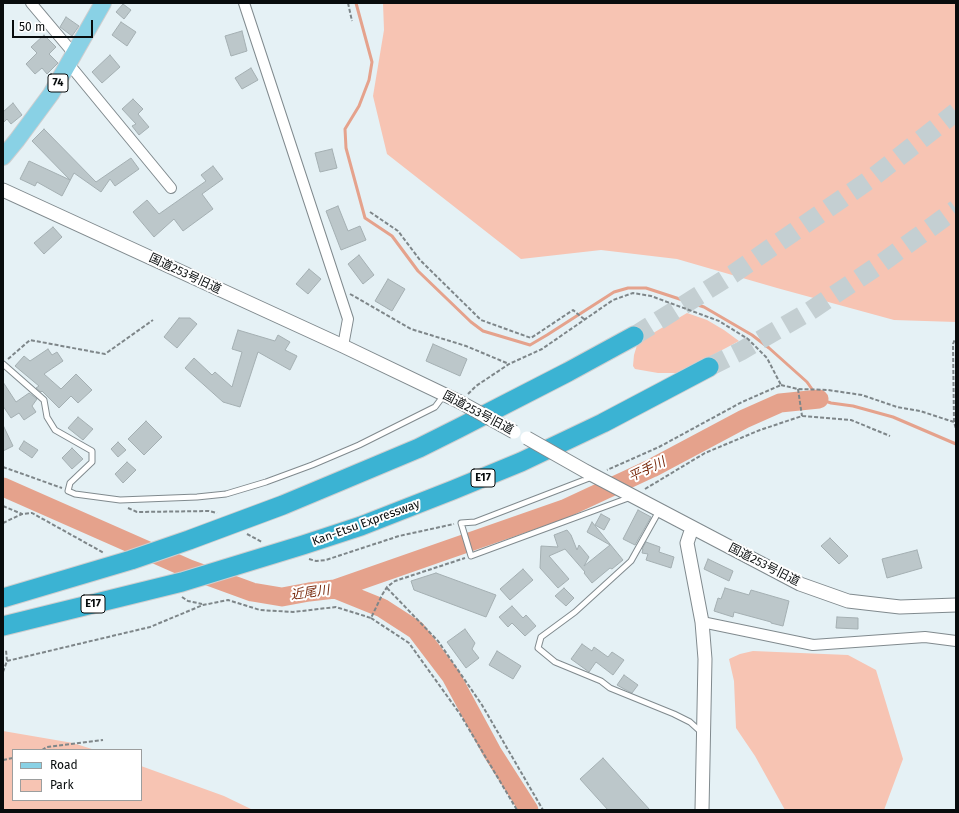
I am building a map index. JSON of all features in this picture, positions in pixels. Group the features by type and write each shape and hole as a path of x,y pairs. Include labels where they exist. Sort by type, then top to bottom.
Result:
{"highway":[{"path":"3,598 131,560 283,505 419,448 524,395 634,336"},
{"name":"Kan-Etsu Expressway","path":"3,626 181,588 245,563 354,528 453,490 571,439 618,416 709,367"}],"main road":[{"name":"74","path":"3,157 51,94 103,3"}],"street":[{"path":"31,3 71,58 171,188"},
{"path":"244,3 348,319 343,346"},
{"name":"国道253号旧道","path":"3,190 444,394 528,438 692,528 800,584 848,601 900,607 956,605"},
{"path":"692,528 687,543 702,622 705,659 702,810"},
{"path":"702,622 813,645 925,637 956,641"}],"lane":[{"path":"3,364 44,400 47,417 55,430 92,451 92,462 70,483 68,491 75,494 120,500 197,497 226,494 266,482 312,465 359,445 435,407 444,394"},
{"path":"595,476 475,522 461,523 470,554 631,495"},
{"path":"659,510 631,561 576,612 541,637 538,648 555,662 601,681 610,688 690,722 703,734"}],"path":[{"path":"348,3 352,22"},
{"path":"370,212 398,231 420,260 481,320 530,338 574,310 584,319"},
{"path":"338,287 411,329 466,346 509,364"},
{"path":"460,402 476,386 509,364 542,349 613,300 633,293 651,296 719,321 748,339 767,358 781,385"},
{"path":"3,364 30,340 105,354 153,320"},
{"path":"956,339 952,344 954,422 956,429"},
{"path":"595,476 659,447 742,402 781,385 798,389 828,390 862,395 897,407 920,411 954,422"},
{"path":"798,389 802,416"},
{"path":"631,495 705,454 760,430 802,416 851,420 890,436"},
{"path":"3,467 68,491"},
{"path":"120,500 128,508 137,512 209,511 221,514"},
{"path":"3,506 22,514"},
{"path":"3,523 22,514 32,513 108,556"},
{"path":"309,559 316,562 326,560 400,536 461,523"},
{"path":"247,534 266,544"},
{"path":"370,618 387,587 395,581 470,554"},
{"path":"387,587 438,641 482,705 543,810"},
{"path":"181,588 188,601 203,605"},
{"path":"7,661 150,627 203,605 228,600 260,610 293,612 336,608 370,618 409,643 460,714 517,810"},
{"path":"3,672 7,661 6,650"},
{"path":"44,749 47,747 103,740"}],"green space":[{"path":"383,3 956,3 956,322 894,320 677,259 601,250 521,259 387,154 373,96 384,30"},
{"path":"687,313 707,320 739,341 679,373 658,373 635,369 633,366 634,355 638,342"},
{"path":"753,651 848,655 876,670 903,759 884,810 785,810 755,756 736,728 734,681 729,659 740,654"},
{"path":"3,731 73,743 92,749 12,749 12,801 142,801 142,766 224,796 253,810 3,810"}],"building":[{"path":"123,4 131,10 124,19 116,12"},
{"path":"66,17 79,26 72,36 60,27"},
{"path":"121,22 136,32 127,46 112,35"},
{"path":"242,31 247,51 231,56 225,36"},
{"path":"44,35 56,47 49,54 58,63 47,74 42,68 35,74 26,64 37,53 31,47"},
{"path":"110,55 120,67 102,83 92,72"},
{"path":"251,68 258,80 242,89 235,78"},
{"path":"133,99 143,109 138,114 149,127 139,135 132,126 136,124 122,109"},
{"path":"13,103 22,115 11,124 7,119 3,123 3,112"},
{"path":"44,129 96,182 131,158 139,169 115,186 110,179 101,192 74,173 62,196 37,182 35,186 20,179 29,161 70,180 32,141"},
{"path":"332,149 337,168 320,172 315,153"},
{"path":"213,166 223,179 202,194 213,209 183,231 174,219 154,237 133,212 147,200 159,214 206,181 201,175"},
{"path":"338,206 348,231 360,226 366,240 341,250 326,211"},
{"path":"53,227 62,237 44,254 34,243"},
{"path":"359,255 374,275 363,284 348,264"},
{"path":"309,269 321,279 308,294 296,284"},
{"path":"388,279 405,289 392,311 375,301"},
{"path":"179,318 190,318 197,324 177,348 164,337"},
{"path":"238,330 275,341 278,335 290,342 285,350 297,356 290,370 258,352 240,407 223,402 185,368 194,358 212,375 215,372 232,387 242,352 232,349"},
{"path":"433,344 467,359 460,376 426,361"},
{"path":"48,349 52,355 57,352 63,361 44,374 61,389 76,374 92,390 78,403 71,396 59,408 42,391 41,392 36,388 39,386 15,366 24,356 30,361"},
{"path":"3,382 16,402 29,393 37,399 32,406 36,412 24,420 19,413 11,418 3,406"},
{"path":"78,417 93,429 83,440 68,428"},
{"path":"146,421 162,437 144,455 128,439"},
{"path":"3,425 13,446 3,451"},
{"path":"24,441 38,450 32,458 19,449"},
{"path":"118,442 126,450 118,457 111,449"},
{"path":"72,448 83,459 72,469 62,458"},
{"path":"127,462 136,470 123,483 115,474"},
{"path":"638,510 651,517 635,545 623,539"},
{"path":"601,514 610,519 604,530 595,525"},
{"path":"592,522 623,560 612,569 610,568 592,583 584,573 585,572 565,549 549,556 569,579 558,588 540,568 541,546 558,547 554,535 567,530 571,535 577,550 579,545 589,557 584,566 610,545 587,532"},
{"path":"830,538 848,556 839,564 821,546"},
{"path":"646,542 660,547 659,552 674,557 671,568 646,560 648,554 642,553 642,549"},
{"path":"917,550 922,568 887,578 882,559"},
{"path":"708,559 733,571 729,581 704,569"},
{"path":"523,569 533,580 510,600 500,589"},
{"path":"436,573 496,595 486,617 414,590 411,581"},
{"path":"564,588 574,598 566,606 555,596"},
{"path":"725,588 749,595 751,590 789,601 783,626 734,612 733,617 714,611 718,598 721,599"},
{"path":"512,606 523,618 526,615 536,626 525,636 512,623 508,627 499,617"},
{"path":"837,617 858,618 858,629 836,628"},
{"path":"465,629 475,643 472,649 479,658 466,668 447,642"},
{"path":"582,644 592,651 594,647 608,657 612,652 624,660 613,675 596,662 589,672 571,659"},
{"path":"497,651 521,666 513,679 489,665"},
{"path":"624,675 638,685 632,693 617,685"},
{"path":"603,758 650,810 608,810 580,779"}],"waterway":[{"path":"356,3 372,62 369,80 359,106 345,129 346,148 365,218 392,236 418,271 471,322 483,331 530,345 614,292 628,288 646,288 704,307 752,335 807,382 819,399 831,403 853,406 893,417 956,444"},
{"name":"平手川","path":"335,589 564,509 652,468 744,419 780,403 819,399"},
{"name":"近尾川","path":"3,487 189,569 252,592 282,597 335,589 382,608 416,630 451,676 492,752 529,810"}],"tunnel":[{"path":"634,336 733,274 872,178 956,112"},
{"path":"709,367 741,351 810,311 879,265 956,209"}]}
